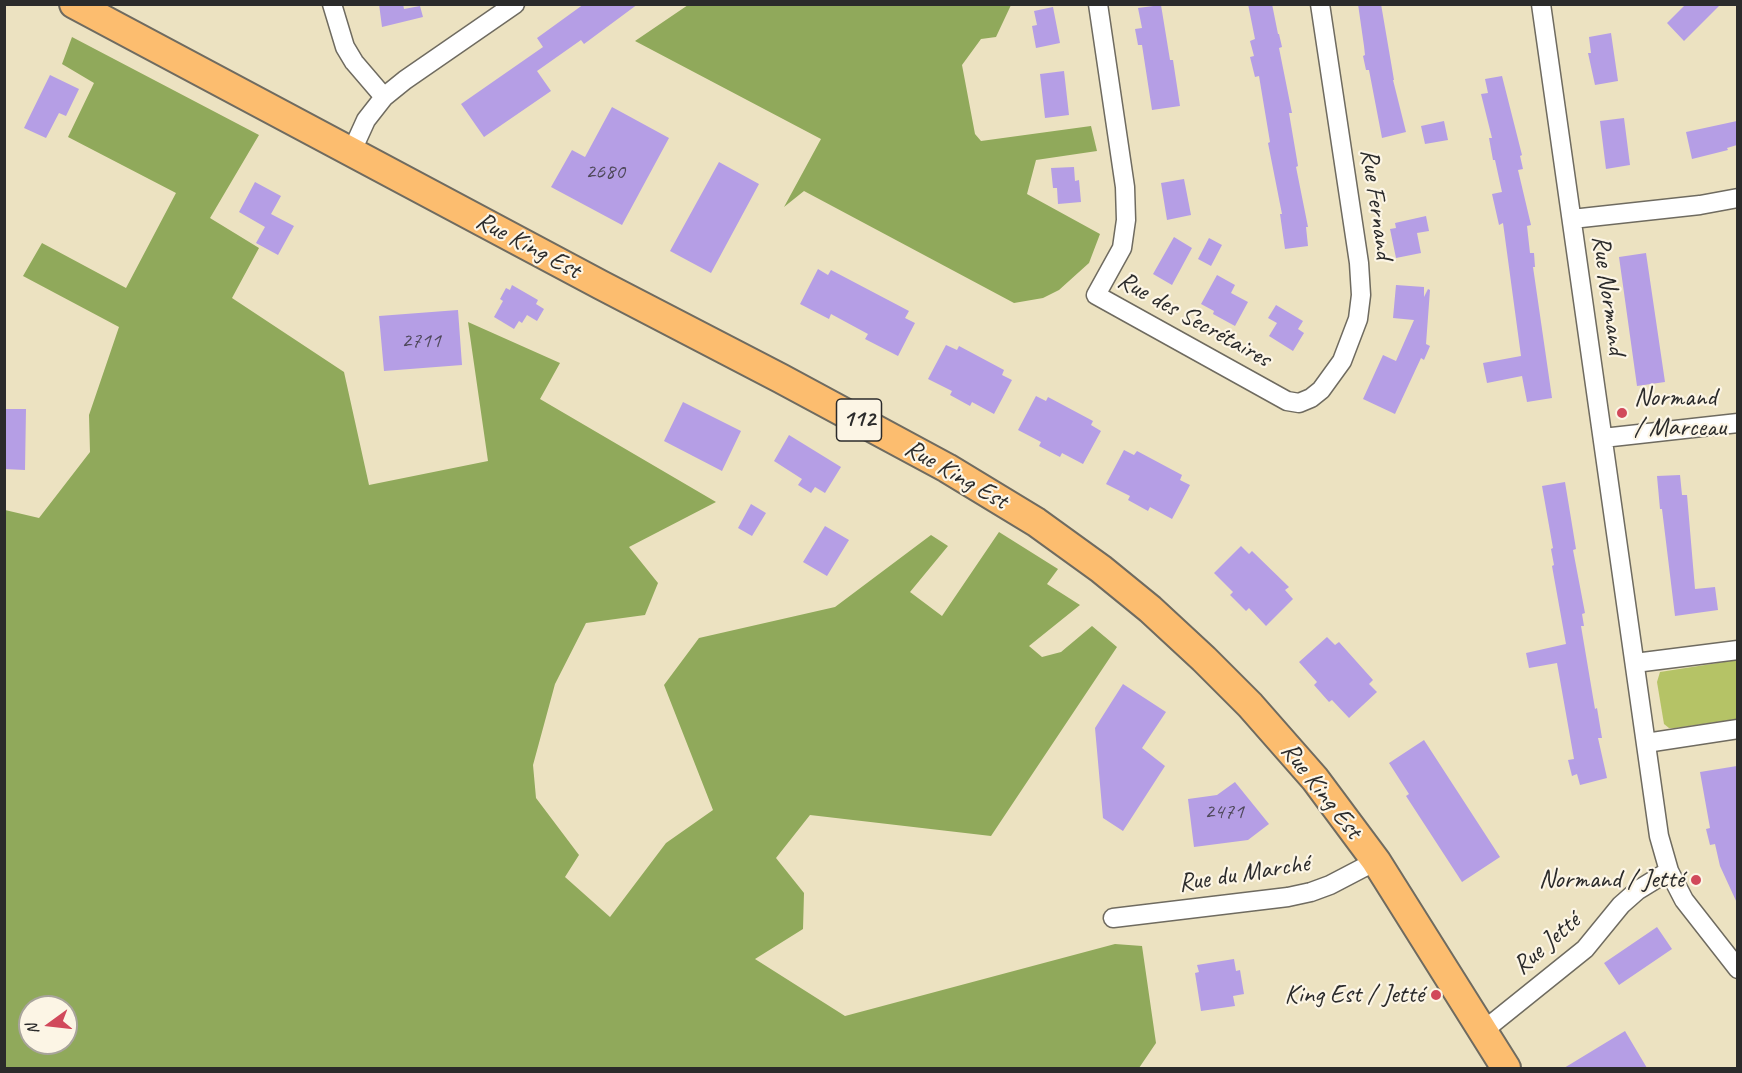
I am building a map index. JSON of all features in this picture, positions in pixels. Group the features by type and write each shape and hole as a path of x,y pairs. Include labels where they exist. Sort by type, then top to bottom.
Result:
{"main road":[{"name":"Rue King Est","path":"74,4 947,468 1036,522 1101,569 1150,609 1242,697 1316,779 1376,861 1506,1068"}],"street":[{"path":"332,4 340,35 354,62 384,97"},
{"path":"351,153 366,120 384,97 515,4"},
{"name":"Rue des Secrétaires","path":"1098,4 1125,187 1126,220 1122,248 1096,295 1287,401 1299,403 1311,398"},
{"name":"Rue Fernand","path":"1311,398 1321,390 1342,361 1358,319 1361,295 1359,262 1320,4"},
{"name":"Rue Normand","path":"1541,4 1659,836 1669,871 1693,914 1737,969"},
{"path":"1572,219 1700,205 1737,198"},
{"path":"1603,438 1737,423"},
{"path":"1635,663 1737,650"},
{"path":"1646,743 1737,729"},
{"name":"Rue du Marché","path":"1113,918 1304,894 1330,885 1376,861"},
{"name":"Rue Jetté","path":"1483,1031 1585,949 1621,905 1638,890 1669,871"}],"green space":[{"path":"688,5 1011,5 996,37 981,39 962,65 975,134 981,141 1091,126 1097,151 1036,160 1027,194 1100,234 1089,263 1059,290 1043,298 1014,303 804,191 784,207 821,139 635,41"},
{"path":"72,37 259,135 210,218 259,248 232,298 344,372 369,485 488,461 468,322 560,363 540,399 716,502 629,547 658,583 645,615 586,623 555,684 533,765 536,798 579,855 565,877 610,917 666,843 713,810 664,685 699,638 835,607 931,535 948,546 910,592 942,616 999,532 1058,569 1047,584 1080,605 1029,646 1042,657 1061,652 1092,626 1117,647 991,836 810,815 776,858 804,893 803,929 755,959 845,1016 1115,944 1142,946 1156,1043 1139,1068 5,1068 5,510 39,518 90,452 89,415 119,327 23,276 42,243 126,288 176,193 68,137 94,83 62,64"},
{"path":"1737,660 1737,719 1675,728 1669,728 1664,724 1657,682 1660,672"}],"building":[{"path":"379,4 403,4 404,9 420,6 423,17 382,27"},
{"path":"584,4 638,4 584,44 581,40 537,71 551,91 484,137 461,104 543,47 537,38"},
{"path":"1248,4 1272,4 1282,47 1279,48 1292,113 1289,113 1298,166 1296,167 1308,227 1306,227 1308,246 1285,249 1280,214 1282,214 1268,143 1270,142 1259,76 1255,77 1250,57 1254,56 1250,41 1255,39"},
{"path":"1358,4 1381,4 1393,80 1406,132 1382,138 1369,70 1366,70 1363,56 1365,55"},
{"path":"1686,4 1721,4 1684,41 1667,23"},
{"path":"1161,5 1180,106 1152,110 1142,45 1138,45 1135,29 1142,28 1138,8"},
{"path":"1053,7 1060,43 1036,48 1032,26 1037,25 1034,11"},
{"path":"1611,33 1618,81 1595,85 1588,53 1591,53 1589,37"},
{"path":"1064,71 1069,115 1045,118 1040,74"},
{"path":"50,75 79,89 66,116 59,113 46,138 24,128"},
{"path":"1502,76 1522,155 1520,156 1523,169 1518,170 1531,225 1527,226 1530,253 1534,253 1535,267 1533,267 1552,398 1527,402 1522,376 1487,383 1483,363 1521,356 1503,223 1499,225 1492,194 1502,192 1495,160 1493,160 1489,138 1492,138 1481,94 1488,93 1485,79"},
{"path":"612,107 669,138 622,225 551,187 572,150 585,157"},
{"path":"1624,118 1630,165 1606,169 1600,121"},
{"path":"1444,121 1448,140 1425,144 1421,126"},
{"path":"1737,121 1737,145 1727,148 1728,150 1692,159 1686,132"},
{"path":"719,162 759,184 711,273 670,251"},
{"path":"1074,167 1075,181 1079,180 1081,202 1058,204 1057,188 1053,188 1051,168"},
{"path":"1184,179 1191,215 1167,220 1161,183"},
{"path":"255,182 281,196 271,214 294,226 278,255 256,243 265,227 239,212"},
{"path":"1426,216 1429,231 1417,233 1421,253 1396,258 1390,229 1396,228 1395,223"},
{"path":"1174,237 1192,248 1172,285 1153,274"},
{"path":"1209,238 1222,245 1211,266 1198,259"},
{"path":"1646,253 1665,382 1637,386 1619,257"},
{"path":"818,269 828,275 831,270 909,311 905,318 915,323 898,356 865,339 868,334 831,314 829,319 800,304"},
{"path":"1217,275 1235,285 1231,293 1248,302 1235,326 1213,314 1214,311 1201,304"},
{"path":"512,285 538,300 536,304 544,309 537,321 527,315 514,329 494,317 503,301 500,299 506,288 510,290"},
{"path":"1396,285 1424,287 1424,297 1428,289 1430,290 1426,344 1430,346 1424,360 1421,358 1395,414 1363,399 1383,355 1396,361 1414,320 1393,318"},
{"path":"1276,305 1303,321 1298,329 1304,333 1293,351 1269,336 1277,323 1268,318"},
{"path":"458,310 462,365 384,371 379,316"},
{"path":"946,345 957,350 959,346 1004,370 1002,375 1012,380 994,414 972,402 970,406 950,395 952,391 928,379"},
{"path":"1036,396 1046,401 1048,397 1093,421 1091,425 1101,431 1083,464 1062,453 1060,457 1039,446 1041,442 1018,430"},
{"path":"683,402 741,431 722,471 664,441"},
{"path":"4,409 26,409 25,470 4,469"},
{"path":"789,435 841,467 825,493 815,487 811,493 798,485 802,479 774,461"},
{"path":"1124,450 1134,455 1137,451 1182,475 1180,480 1190,485 1172,519 1150,507 1148,511 1128,500 1130,496 1106,484"},
{"path":"1680,475 1682,495 1687,495 1695,589 1715,587 1718,610 1675,616 1657,476"},
{"path":"1565,482 1576,549 1573,550 1585,613 1582,614 1584,626 1581,626 1602,738 1598,738 1607,778 1580,785 1577,774 1572,776 1568,760 1574,759 1557,663 1529,668 1526,653 1566,644 1552,566 1554,565 1551,549 1553,548 1542,486"},
{"path":"751,504 766,513 752,536 738,528"},
{"path":"825,526 849,540 827,576 803,562"},
{"path":"1241,546 1249,554 1252,551 1289,587 1285,590 1293,599 1266,626 1249,608 1246,611 1230,595 1233,592 1214,573"},
{"path":"1327,637 1335,645 1339,642 1373,680 1369,684 1377,692 1349,718 1332,700 1329,702 1314,685 1317,682 1299,662"},
{"path":"1123,684 1166,712 1142,748 1165,766 1123,831 1103,818 1095,728"},
{"path":"1424,740 1500,857 1462,882 1406,796 1409,794 1389,763"},
{"path":"1737,766 1737,903 1720,866 1715,844 1710,845 1706,829 1710,828 1700,772"},
{"path":"1235,782 1269,824 1248,840 1194,847 1188,799 1217,795"},
{"path":"1657,927 1672,949 1619,985 1604,963"},
{"path":"1234,959 1236,971 1240,970 1244,994 1233,996 1235,1006 1201,1011 1195,973 1199,972 1197,965"},
{"path":"1625,1031 1647,1068 1564,1068"}],"place":[{"name":"Normand / Marceau","path":"1622,413"},
{"name":"Normand / Jetté","path":"1696,880"},
{"name":"King Est / Jetté","path":"1436,995"}]}
